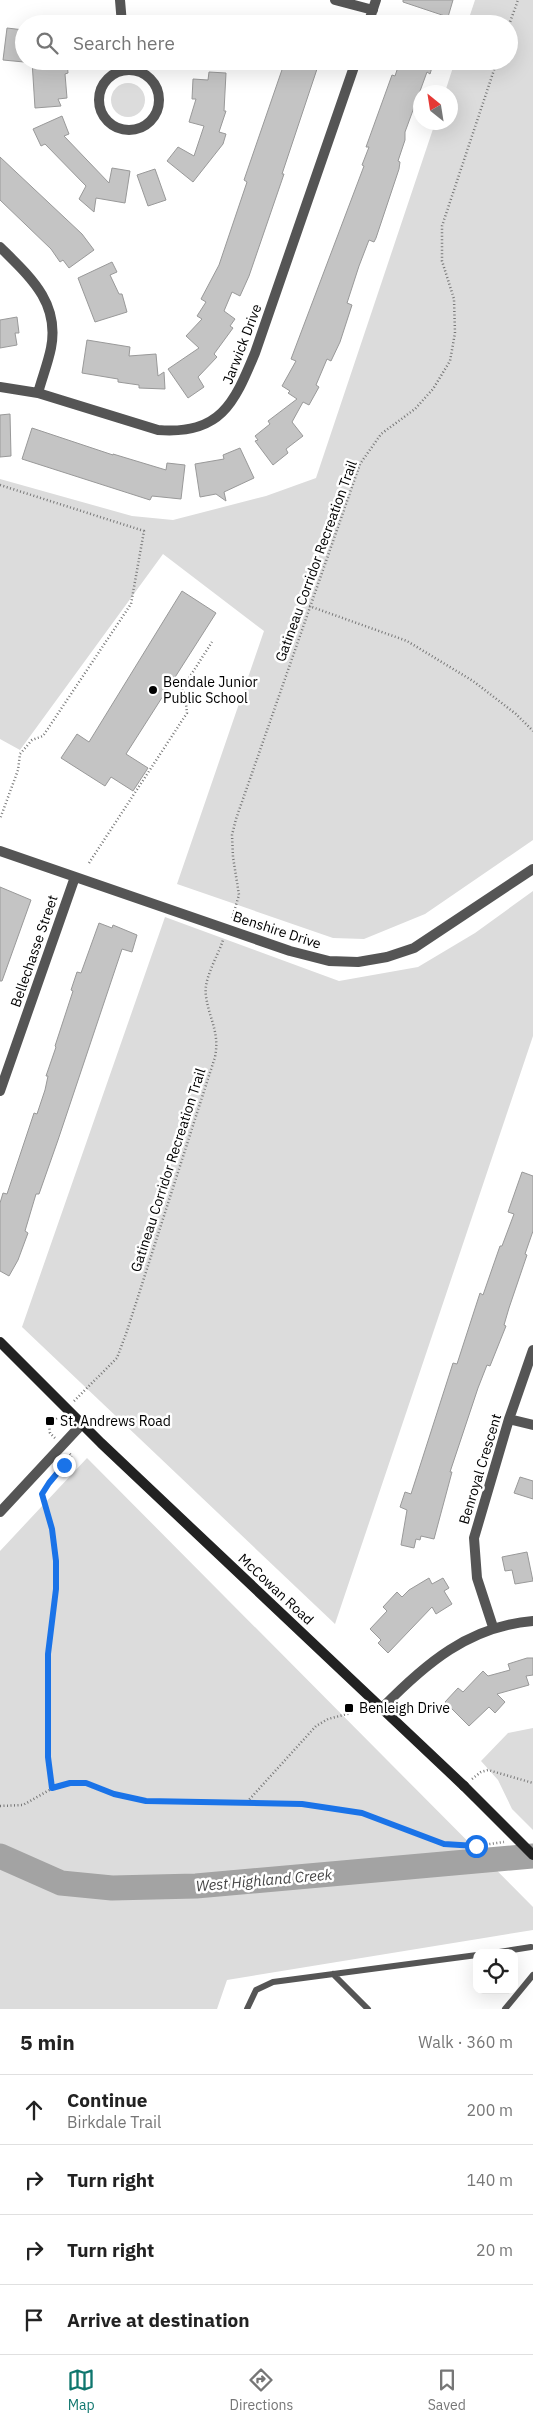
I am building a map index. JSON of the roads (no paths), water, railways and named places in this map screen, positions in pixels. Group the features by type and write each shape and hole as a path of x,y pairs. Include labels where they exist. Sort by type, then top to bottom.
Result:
{"main road":[{"name":"McCowan Road","path":"0,1342 82,1424 464,1786 533,1855"}],"street":[{"path":"120,0 121,15"},
{"path":"335,0 375,5"},
{"path":"120,70 103,85 99,103 106,120 122,129 132,129 148,122 154,115 158,97 156,88 144,74 134,70"},
{"name":"Jarwick Drive","path":"0,387 38,393 158,430 173,431 199,426 224,413 240,391 255,353 353,70"},
{"path":"0,247 32,279 47,303 52,336 38,393"},
{"name":"Benshire Drive","path":"0,851 290,952 328,961 358,962 387,957 414,948 533,869"},
{"name":"Bellechasse Street","path":"0,1091 75,877"},
{"name":"Benroyal Crescent","path":"494,1627 477,1578 474,1546 476,1525 533,1350"},
{"path":"509,1419 533,1425"},
{"path":"0,1512 82,1424"},
{"path":"382,1708 435,1658 464,1640 494,1627 533,1621"}],"lane":[{"path":"515,1949 532,1946"},
{"path":"247,2009 256,1990 273,1982 473,1956"},
{"path":"333,1974 368,2009"},
{"path":"505,2009 533,1975"}],"waterway":[{"name":"West Highland Creek","path":"0,1856 61,1883 112,1888 196,1886 533,1856"}],"place":[{"name":"Bendale Junior Public School","path":"153,690"},
{"name":"St. Andrews Road","path":"50,1421"},
{"name":"Benleigh Drive","path":"349,1708"}]}
